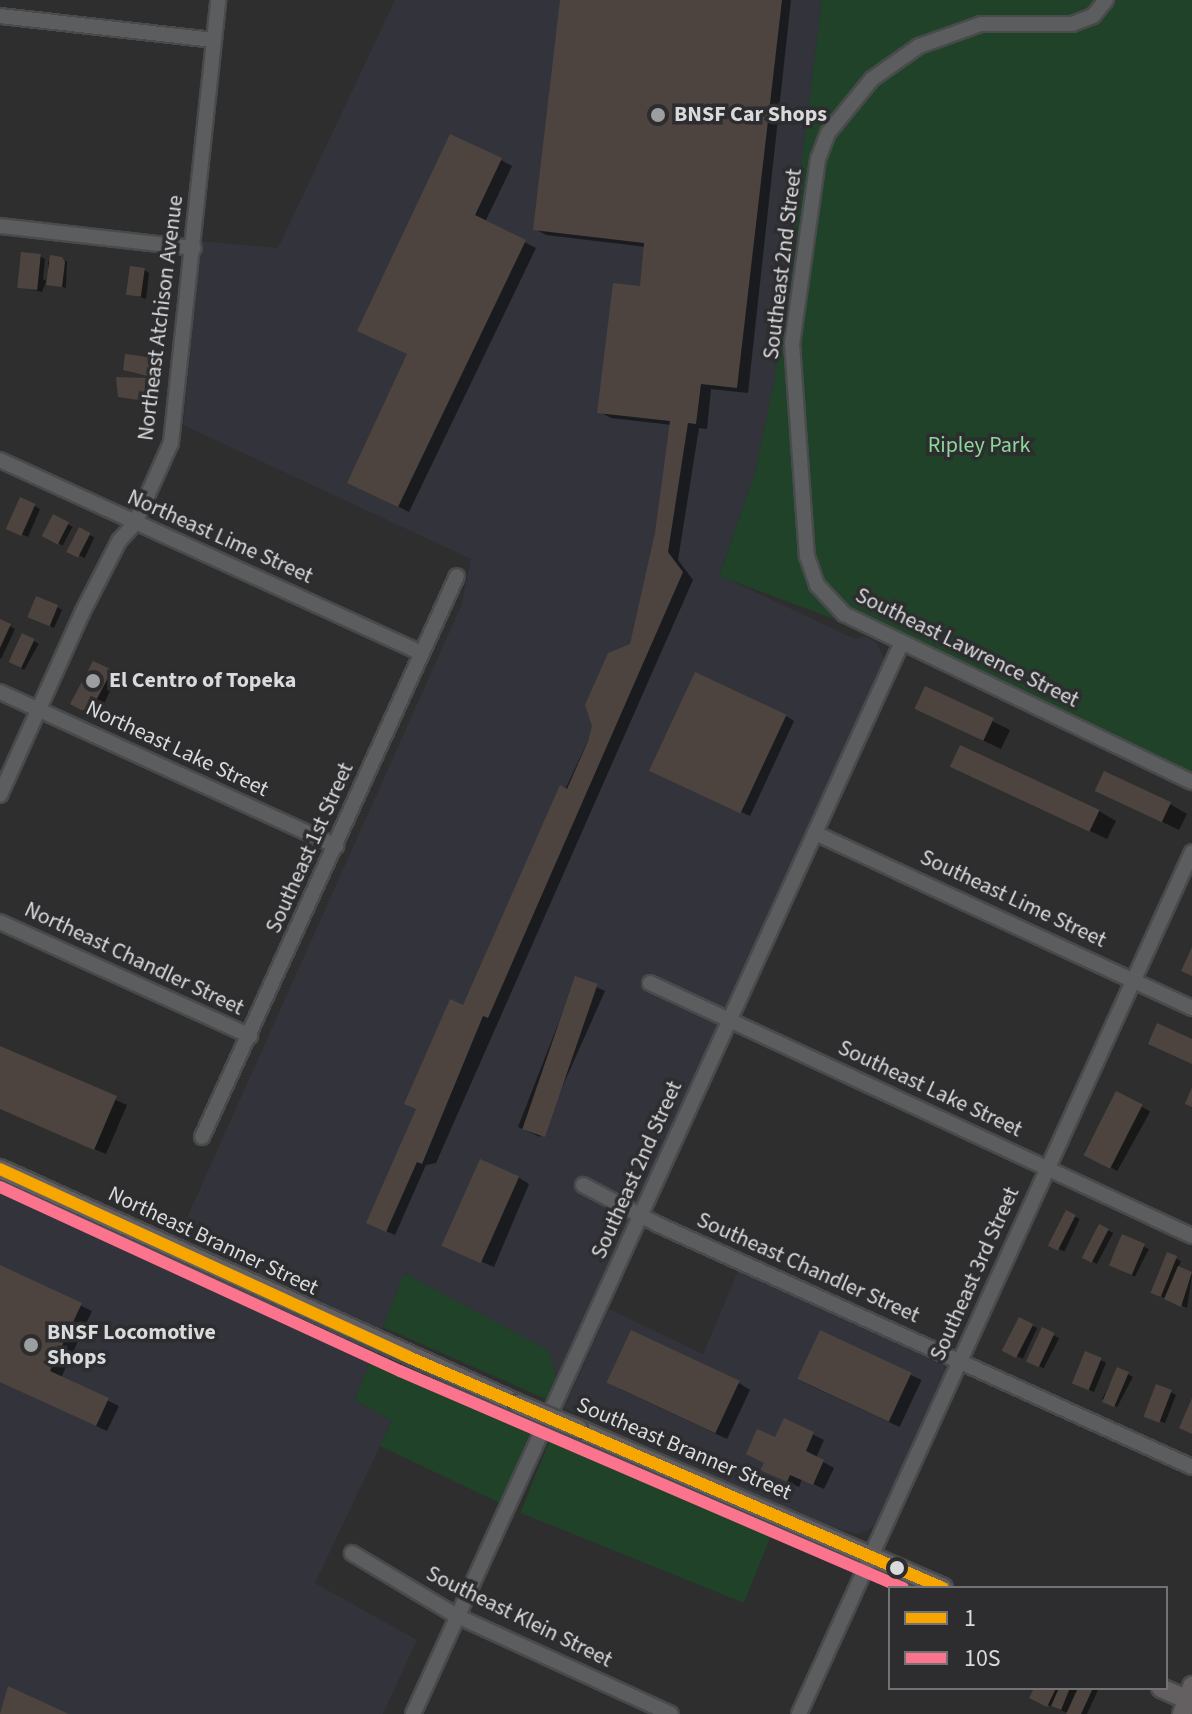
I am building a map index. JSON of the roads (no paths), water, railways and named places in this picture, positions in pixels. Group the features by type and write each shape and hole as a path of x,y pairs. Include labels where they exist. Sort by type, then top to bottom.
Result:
{"main road":[{"name":"Northeast Branner Street","path":"0,1169 406,1356"},
{"name":"Southeast Branner Street","path":"406,1356 939,1586"},
{"path":"1166,1690 1188,1700"}],"street":[{"name":"Northeast Atchison Avenue","path":"0,795 119,541 135,523 171,443 218,0"},
{"name":"Southeast 2nd Street","path":"803,491 792,343 818,159 835,121 872,79 950,32 981,24 1072,24 1093,16 1106,0"},
{"path":"0,16 214,40"},
{"path":"0,226 194,248"},
{"name":"Northeast Lime Street","path":"0,460 422,653"},
{"name":"Southeast Lawrence Street","path":"803,491 807,556 817,585 844,614 1192,782"},
{"name":"Southeast 1st Street","path":"202,1137 457,576"},
{"name":"Southeast 2nd Street","path":"413,1714 901,644"},
{"name":"Northeast Lake Street","path":"0,692 336,846"},
{"name":"Southeast Lime Street","path":"815,833 1192,1008"},
{"name":"Southeast 3rd Street","path":"799,1714 1192,852"},
{"name":"Northeast Chandler Street","path":"0,922 250,1036"},
{"name":"Southeast Lake Street","path":"650,983 1192,1236"},
{"name":"Southeast Chandler Street","path":"583,1185 641,1216 1192,1467"},
{"name":"Southeast Klein Street","path":"352,1553 457,1616 671,1714"}],"place":[{"name":"BNSF Car Shops","path":"658,115"},
{"name":"El Centro of Topeka","path":"93,681"},
{"name":"BNSF Locomotive Shops","path":"31,1345"}],"park label":[{"name":"Ripley Park","path":"979,446"}]}
